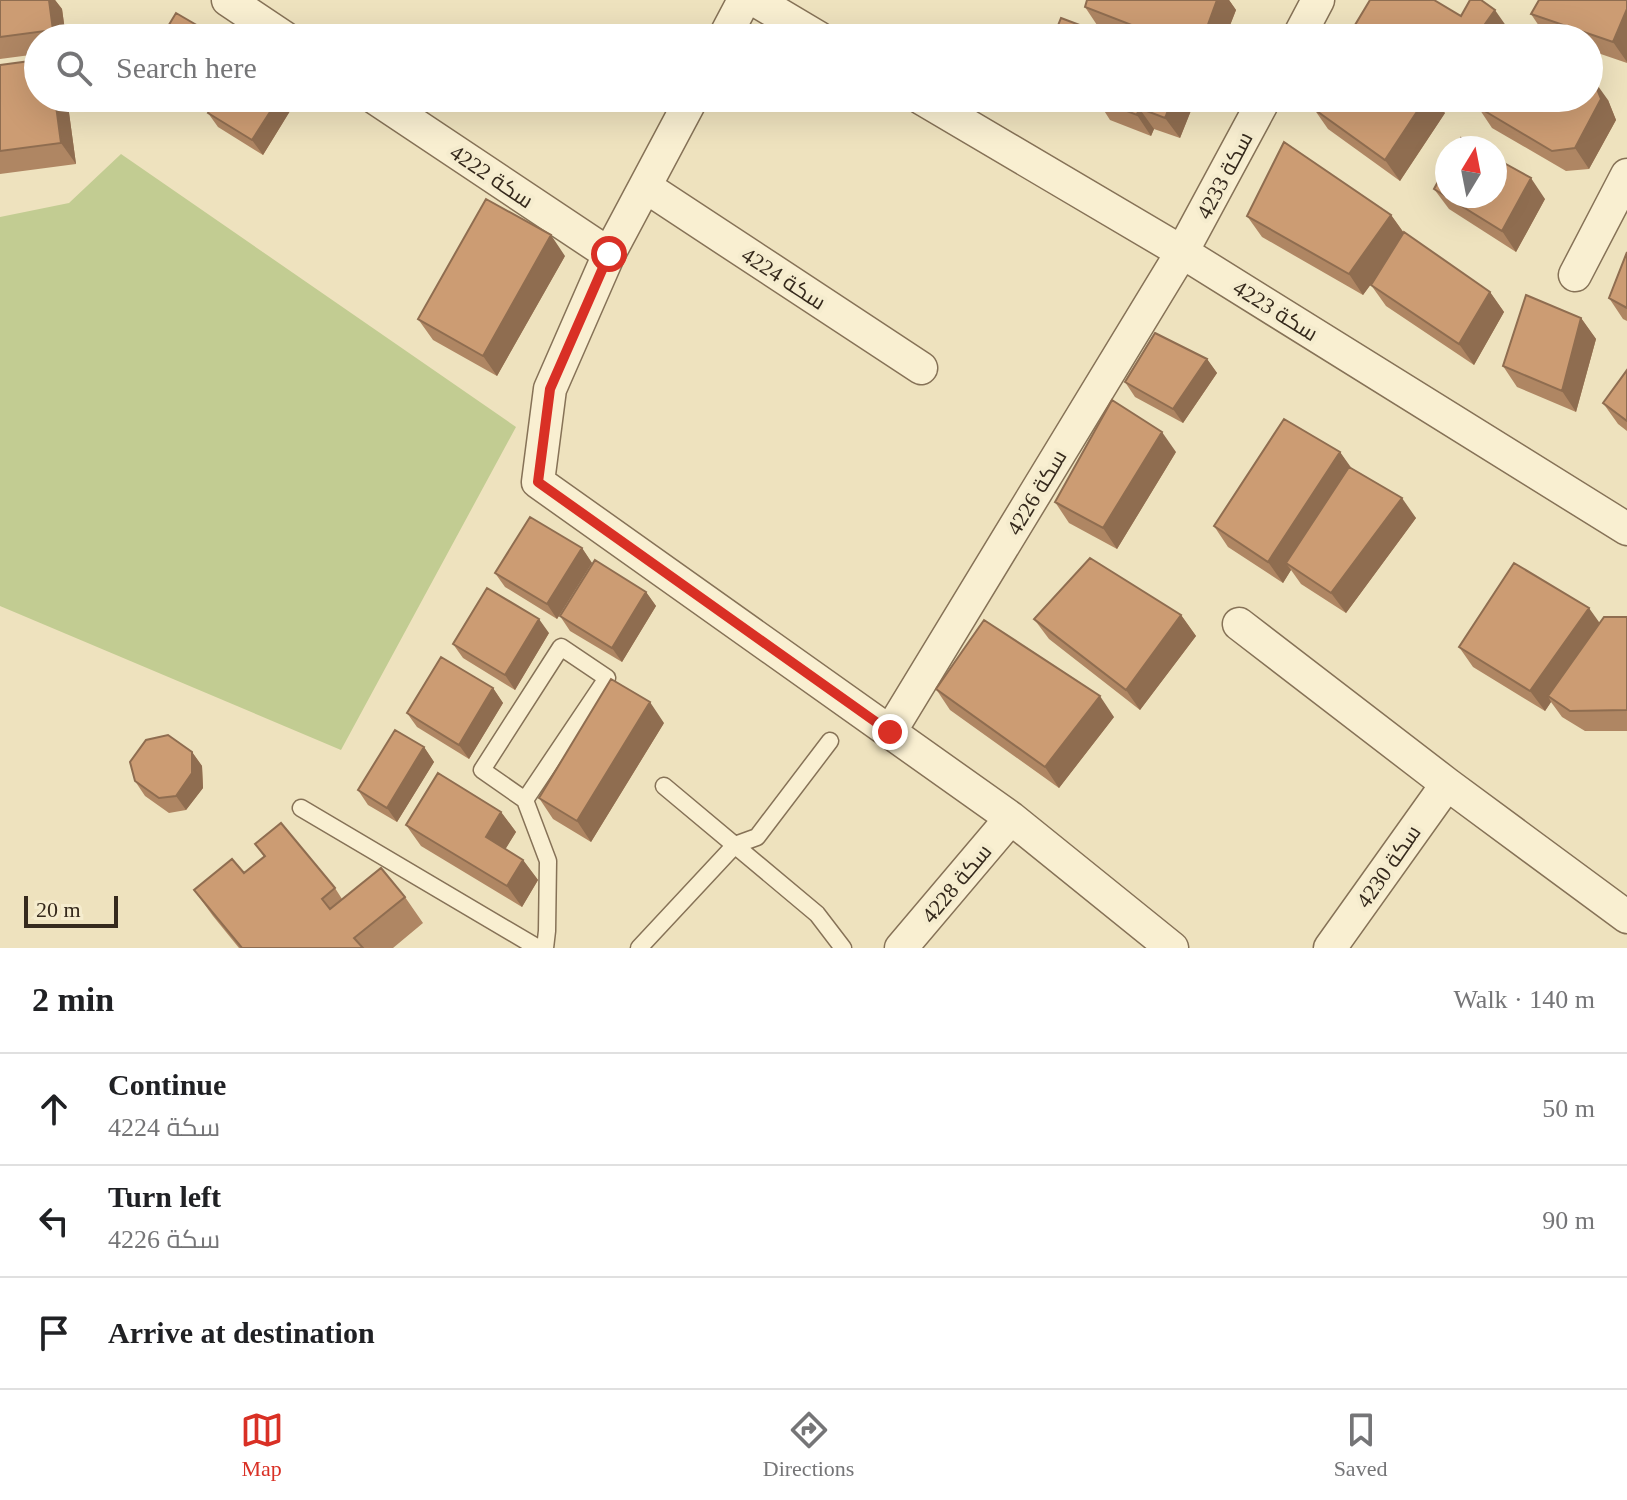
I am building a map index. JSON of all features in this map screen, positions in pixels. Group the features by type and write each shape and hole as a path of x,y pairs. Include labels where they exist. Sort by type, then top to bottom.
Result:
{"street":[{"path":"228,0 264,24"},
{"path":"731,24 744,0"},
{"path":"755,0 795,24"},
{"path":"1305,24 1318,0"},
{"name":"سكة 4222","path":"396,112 609,254"},
{"path":"685,112 609,254 550,389 538,482 1011,818 1172,948"},
{"name":"سكة 4223","path":"945,112 1182,252 1627,529"},
{"name":"سكة 4233","path":"1182,252 1257,112"},
{"path":"1575,275 1627,175"},
{"name":"سكة 4224","path":"646,187 921,368"},
{"name":"سكة 4226","path":"890,732 1182,252"},
{"path":"1239,624 1627,917"},
{"name":"سكة 4230","path":"1330,948 1447,784"},
{"name":"سكة 4228","path":"901,948 1011,818"}],"lane":[{"path":"525,800 607,678 561,647 482,770 525,800 548,861 545,948"},
{"path":"639,948 735,845 757,837 830,741"},
{"path":"664,786 817,914 843,948"},
{"path":"301,808 538,948"}],"green space":[{"path":"121,154 516,427 341,750 0,606 0,217 69,203"}],"building":[{"path":"0,0 49,0 52,24 24,24 24,34 0,37"},
{"path":"1087,0 1217,0 1208,24 1129,24 1085,7"},
{"path":"1370,0 1434,0 1461,16 1470,0 1481,0 1495,10 1485,24 1356,24"},
{"path":"1539,0 1627,0 1627,9 1613,42 1603,39 1603,24 1560,24 1531,14"},
{"path":"176,13 195,24 169,24"},
{"path":"1061,18 1077,24 1059,24"},
{"path":"24,62 24,112 57,112 61,143 0,151 0,65"},
{"path":"209,112 270,112 252,140"},
{"path":"1149,112 1167,112 1165,118"},
{"path":"1318,112 1417,112 1385,160"},
{"path":"1486,112 1594,112 1575,148 1552,151"},
{"path":"1284,142 1391,215 1349,274 1247,216"},
{"path":"1507,165 1531,178 1502,231 1465,208 1507,208"},
{"path":"486,199 551,235 483,356 418,319"},
{"path":"1404,232 1490,292 1459,344 1371,285"},
{"path":"1627,252 1627,308 1609,298"},
{"path":"1526,295 1581,318 1562,391 1503,366"},
{"path":"1155,333 1207,359 1173,409 1125,382"},
{"path":"1627,370 1627,421 1603,403"},
{"path":"1112,400 1162,432 1103,528 1055,502"},
{"path":"1284,419 1340,452 1268,562 1214,526"},
{"path":"1349,467 1402,498 1331,593 1286,563"},
{"path":"530,517 582,548 547,604 495,573"},
{"path":"1090,558 1181,615 1126,690 1034,619"},
{"path":"595,560 646,592 612,648 560,616"},
{"path":"1514,563 1589,608 1530,691 1459,647"},
{"path":"487,588 539,619 505,675 453,644"},
{"path":"1604,617 1627,617 1627,710 1570,711 1548,696"},
{"path":"984,620 1100,696 1045,767 936,689"},
{"path":"441,657 493,688 459,745 407,713"},
{"path":"611,679 650,702 577,821 539,798"},
{"path":"395,730 424,747 387,808 358,790"},
{"path":"168,735 192,752 192,773 176,796 159,798 135,781 130,762 146,740"},
{"path":"438,773 501,812 486,837 523,860 507,886 406,825"},
{"path":"281,823 335,888 322,899 330,909 381,868 405,897 354,938 363,948 242,948 194,890 232,859 244,873 265,856 255,844"}],"route":[{"path":"609,254 550,389 538,482 890,732"}]}
